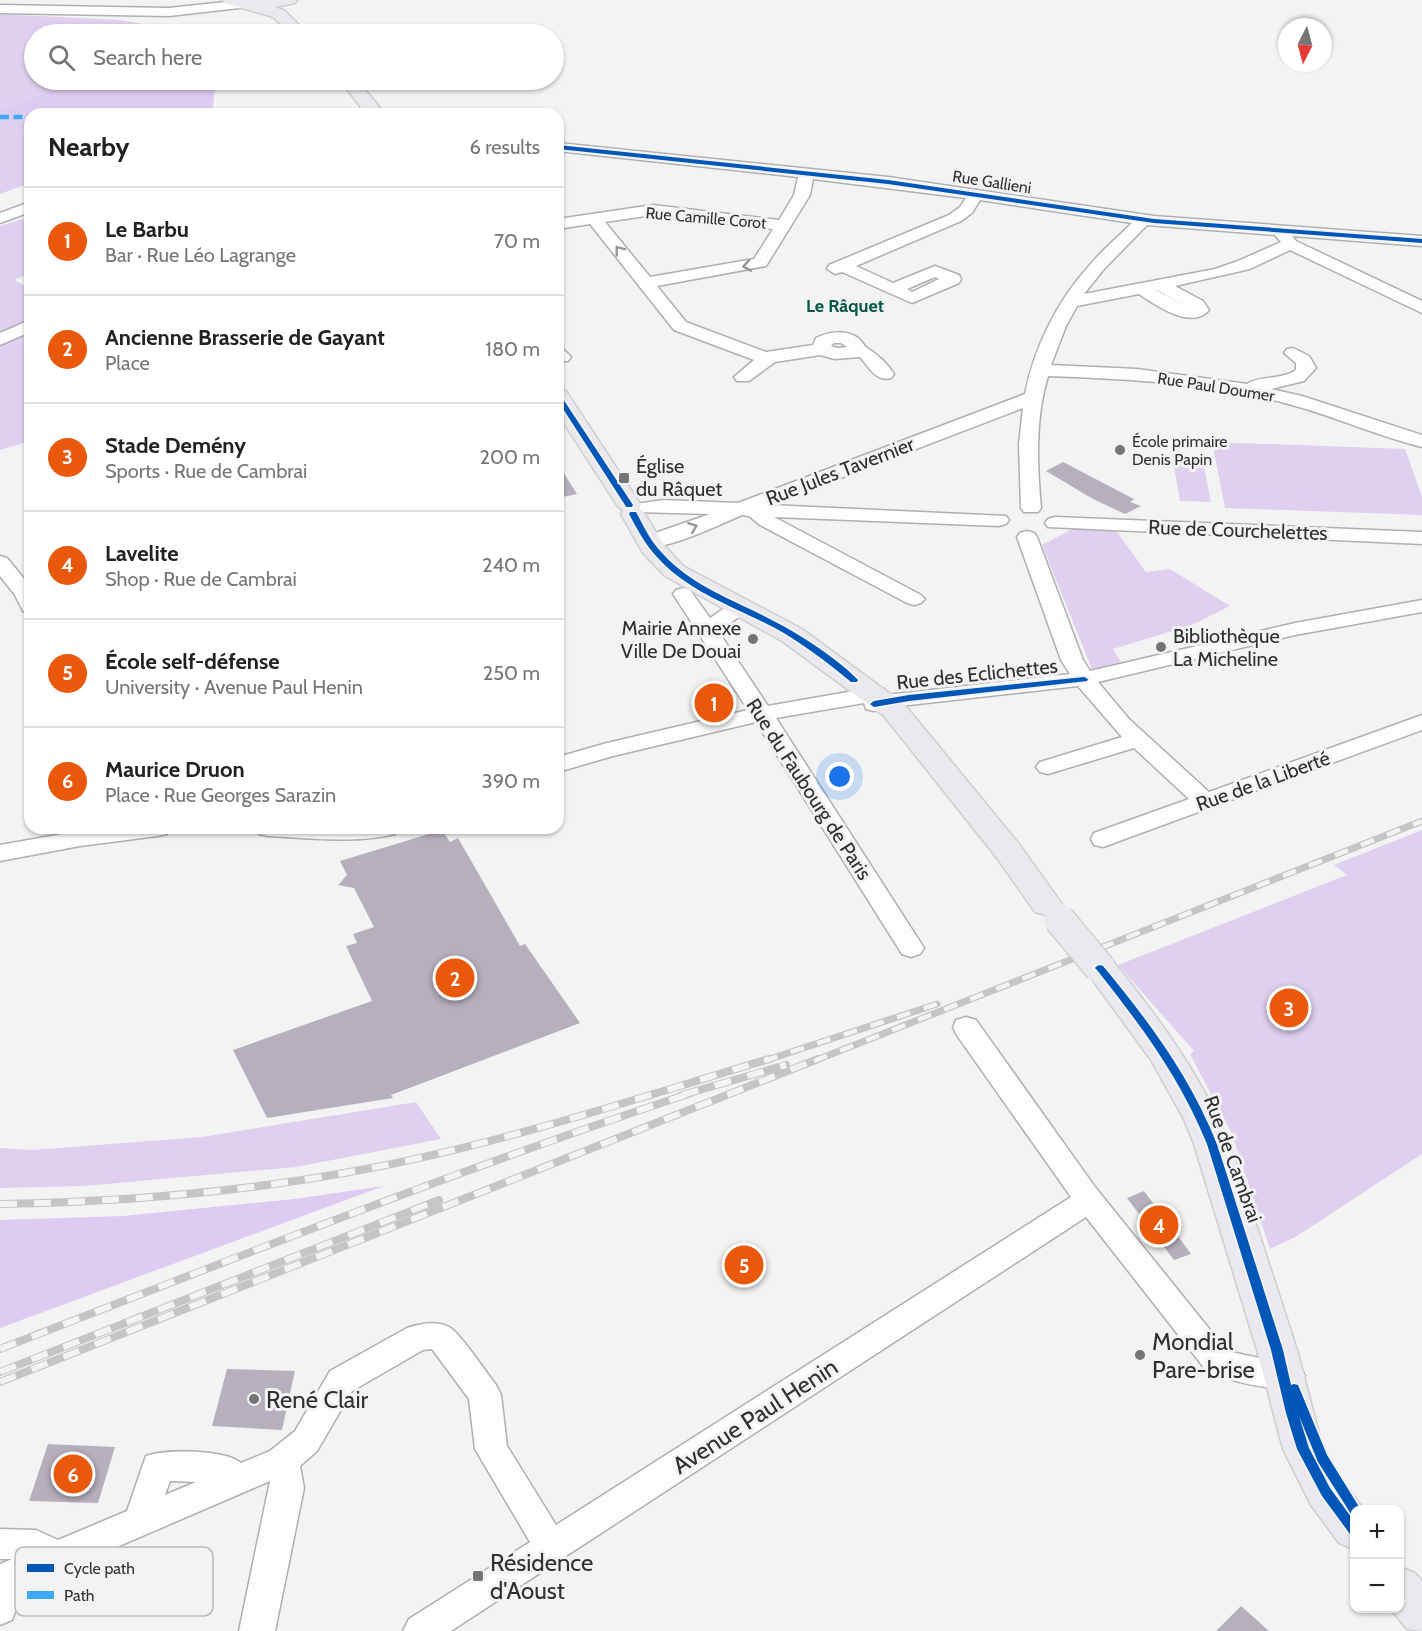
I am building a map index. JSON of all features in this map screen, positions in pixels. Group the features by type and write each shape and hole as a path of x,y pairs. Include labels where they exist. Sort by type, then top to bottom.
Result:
{"main road":[{"path":"242,3 272,4 289,0 286,10 298,24"},
{"path":"242,3 279,14 290,24"},
{"path":"348,90 364,108"},
{"path":"354,90 365,108"},
{"path":"564,405 635,509 648,542 659,557 680,575 802,641 871,695"},
{"name":"Rue de Cambrai","path":"871,695 982,833 1100,968 1168,1055 1202,1119 1212,1144 1283,1367 1303,1449 1326,1492 1350,1525"},
{"name":"Rue de Cambrai","path":"1283,1367 1314,1442 1338,1487 1352,1505"},
{"path":"1404,1568 1422,1589"},
{"path":"1404,1592 1422,1615"}],"street":[{"path":"153,12 199,7 225,0"},
{"path":"0,9 153,12 242,3"},
{"name":"Rue Gallieni","path":"564,148 888,182 1286,237 1422,241"},
{"path":"644,283 759,264 802,195 806,174"},
{"path":"894,289 836,269 955,218 966,210 976,195"},
{"path":"0,218 24,209"},
{"name":"Rue Camille Corot","path":"564,223 656,210 783,225"},
{"path":"594,218 680,326 756,356 769,358 822,349 822,342 838,338 853,342 856,346 855,350 866,354 885,374"},
{"path":"1031,508 1026,452 1031,398 1039,370 1057,325 1071,302 1098,264 1143,219"},
{"path":"1071,302 1162,286 1236,268 1286,237 1422,308"},
{"path":"1143,289 1184,312 1200,310 1199,306 1162,286"},
{"path":"2,343 24,329"},
{"path":"1251,390 1255,386 1289,380 1304,373 1307,368 1305,363 1293,353"},
{"path":"742,377 769,358"},
{"name":"Rue Paul Doumer","path":"1039,370 1137,374 1251,390 1296,400 1422,441"},
{"name":"Rue Jules Tavernier","path":"648,542 746,510 1031,398"},
{"path":"635,509 663,506 999,520"},
{"path":"1031,508 1047,513 1055,523 1053,530 1027,537 1007,531 1000,525 999,520 1003,513 1009,510 1031,508"},
{"path":"746,510 914,599"},
{"name":"Rue de Courchelettes","path":"1055,523 1422,538"},
{"path":"1027,537 1072,660 1084,679 1137,740 1206,802"},
{"path":"0,562 24,593"},
{"name":"Rue du Faubourg de Paris","path":"683,594 910,948"},
{"name":"Rue des Eclichettes","path":"564,763 594,753 761,714 871,695 1084,679 1295,628 1422,606"},
{"path":"706,630 741,607"},
{"name":"Rue de la Liberté","path":"1103,839 1422,722"},
{"path":"1048,767 1137,740"},
{"path":"0,853 111,834"},
{"path":"966,1027 1089,1200 1216,1360 1228,1366 1283,1367"},
{"name":"Avenue Paul Henin","path":"421,1631 1089,1200"},
{"path":"79,1547 282,1461 306,1442 341,1381 418,1337 435,1335 447,1343 481,1388 487,1404 491,1449 552,1548"},
{"path":"257,1631 287,1488 282,1461"},
{"path":"141,1520 158,1466 225,1469 236,1480"},
{"path":"0,1544 42,1547"},
{"path":"0,1609 5,1578"}],"shaded area":[{"path":"0,14 119,20 143,24 24,24 24,90 52,90 0,110"},
{"path":"52,90 215,90 213,108 24,108 24,115 0,115 0,110"},
{"path":"0,115 24,115 24,185 0,194"},
{"path":"24,220 24,276 14,280 24,285 24,443 0,450 0,226"},
{"path":"1212,442 1405,449 1422,497 1422,515 1225,508"},
{"path":"1173,462 1203,463 1211,502 1180,501"},
{"path":"1076,527 1115,529 1146,572 1170,569 1230,606 1192,625 1113,649 1121,662 1092,669 1042,545"},
{"path":"1422,830 1422,1154 1297,1236 1270,1249 1232,1134 1190,1054 1194,1051 1118,965 1347,875 1334,865"},
{"path":"416,1102 441,1139 296,1167 84,1186 0,1188 0,1148 32,1150 202,1137"},
{"path":"384,1186 0,1328 0,1220 123,1216 295,1199"}],"building":[{"path":"1063,462 1134,499 1130,502 1141,506 1125,514 1093,499 1046,471"},
{"path":"564,473 577,494 564,497"},
{"path":"429,834 445,834 450,842 458,838 520,946 525,944 580,1023 391,1095 393,1098 267,1118 233,1050 372,1001 346,946 357,943 353,934 374,927 354,888 338,885 347,875 340,861"},
{"path":"1144,1191 1191,1254 1174,1260 1127,1198"},
{"name":"René Clair","path":"227,1369 295,1371 282,1430 212,1426"},
{"path":"48,1444 115,1447 98,1503 29,1501"},
{"path":"1241,1606 1269,1631 1216,1631"}],"railway":[{"path":"814,1061 1422,821"},
{"path":"764,1061 937,1004"},
{"path":"0,1204 92,1201 229,1190 366,1169 518,1133 769,1059"},
{"path":"0,1382 818,1059"},
{"path":"682,1095 786,1065"},
{"path":"0,1349 430,1184 691,1093"},
{"path":"0,1372 439,1200"}],"marked path":[{"path":"0,117 24,117"}],"cycle path":[{"path":"564,148 888,182 1154,221 1422,241"},
{"path":"564,405 629,505"},
{"path":"633,514 660,556 677,571 714,595 789,633 854,680"},
{"path":"874,704 909,698 1084,679"},
{"path":"1100,968 1164,1052 1202,1119 1277,1350 1303,1449 1326,1492 1350,1525"},
{"path":"1294,1389 1322,1458 1352,1505"}],"place":[{"name":"École primaire Denis Papin","path":"1120,450"},
{"name":"Église du Râquet","path":"624,478"},
{"name":"Mairie Annexe Ville De Douai","path":"753,639"},
{"name":"Bibliothèque La Micheline","path":"1161,647"},
{"name":"Le Barbu","path":"714,703"},
{"name":"Ancienne Brasserie de Gayant","path":"455,978"},
{"name":"Stade Demény","path":"1289,1008"},
{"name":"Lavelite","path":"1159,1225"},
{"name":"École self-défense","path":"744,1265"},
{"name":"Mondial Pare-brise","path":"1140,1355"},
{"name":"René Clair","path":"254,1399"},
{"name":"Maurice Druon","path":"73,1474"},
{"name":"Résidence d'Aoust","path":"478,1576"}],"district":[{"name":"Le Râquet","path":"845,306"}]}
